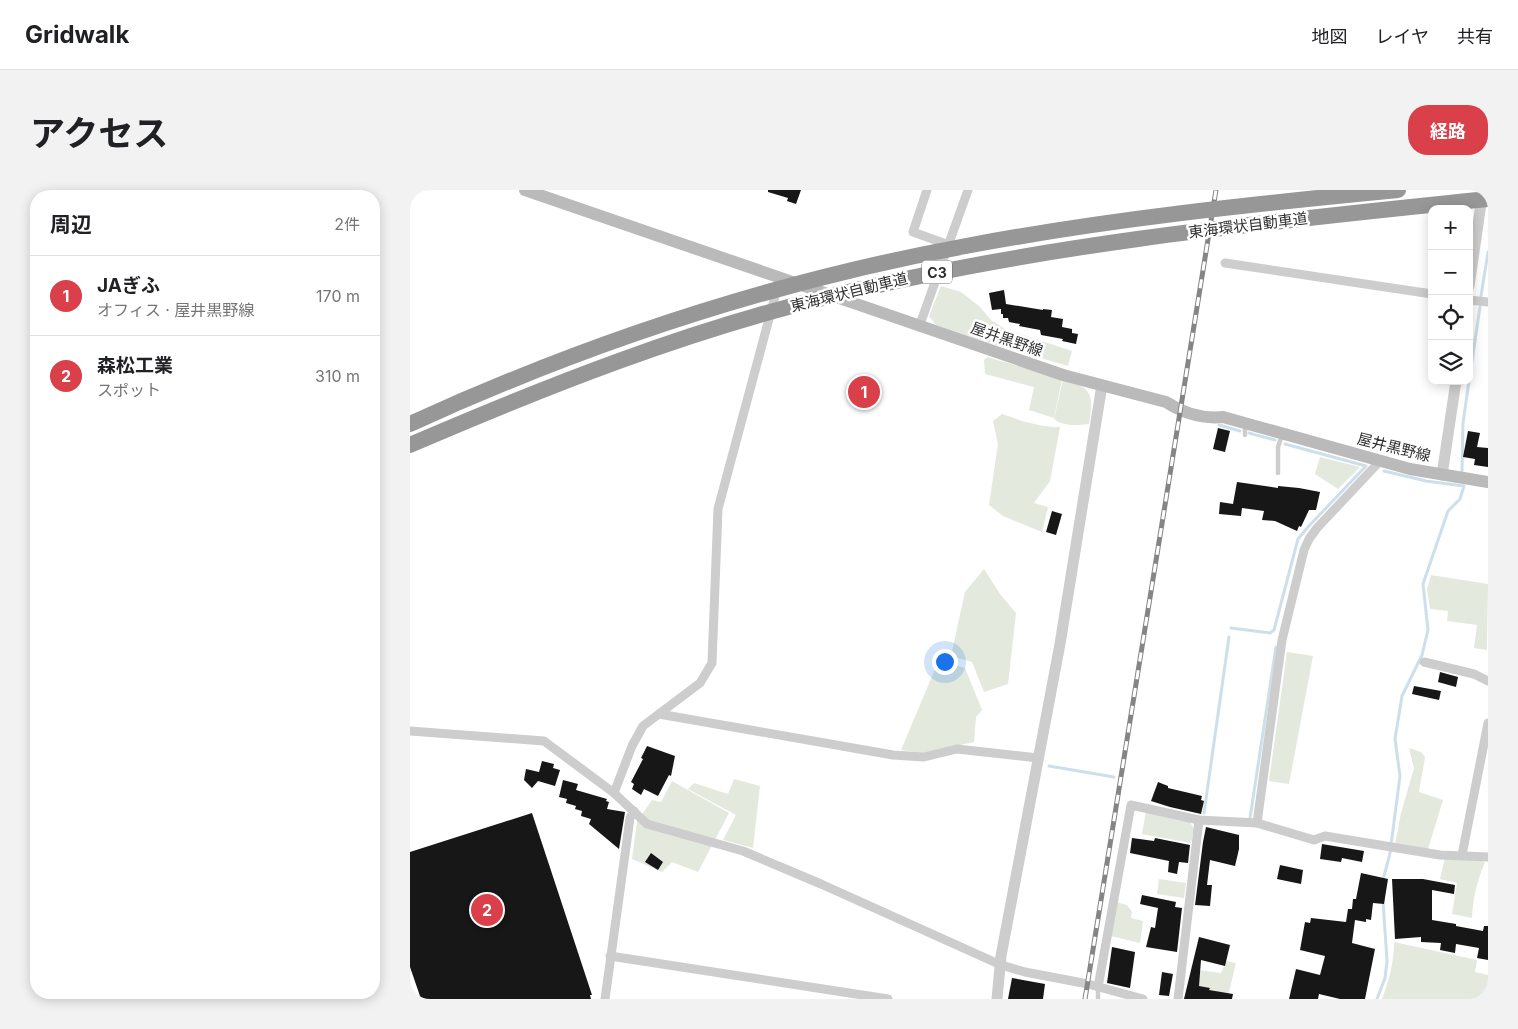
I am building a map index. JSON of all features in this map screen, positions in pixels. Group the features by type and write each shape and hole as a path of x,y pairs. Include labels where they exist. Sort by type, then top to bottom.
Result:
{"highway":[{"name":"東海環状自動車道","path":"410,424 575,355 728,304 811,280 964,246 1070,228 1224,208 1398,190"},
{"name":"東海環状自動車道","path":"410,445 517,398 621,359 724,325 829,296 926,274 1025,255 1137,238 1488,199"}],"main road":[{"name":"屋井黒野線","path":"525,190 1063,375 1166,402 1180,410 1210,418 1223,417 1245,430 1282,435 1380,461 1442,475 1488,482"}],"street":[{"path":"927,190 912,232 949,245"},
{"path":"919,326 968,190"},
{"path":"1473,259 1483,190"},
{"path":"1225,262 1428,293"},
{"path":"614,793 629,753 643,726 700,683 712,663 718,509 780,279"},
{"path":"1473,300 1488,302"},
{"path":"998,999 1001,965 1060,644 1102,385"},
{"path":"1442,475 1455,385"},
{"path":"1257,823 1282,640 1304,550 1316,528 1380,461"},
{"path":"1424,662 1474,674 1488,681"},
{"path":"659,714 893,755 924,757 957,749 1038,758"},
{"path":"1462,855 1488,723"},
{"path":"410,731 544,741 614,793 647,824 743,851 1001,965 1143,999"},
{"path":"1098,987 1131,805 1199,820 1257,823 1314,840 1325,836 1440,855 1488,857"},
{"path":"605,999 630,818 634,810"},
{"path":"1178,999 1199,820"},
{"path":"610,956 888,999"}],"lane":[{"path":"1278,473 1278,446 1282,435"},
{"path":"1098,987 1098,999"}],"shaded area":[{"path":"941,286 961,292 979,306 991,320 1005,329 1072,351 1068,366 936,325 929,316"},
{"path":"987,357 1062,379 1054,418 1029,410 1034,387 985,374 984,360"},
{"path":"1063,379 1080,386 1089,394 1091,406 1089,424 1066,424 1054,419"},
{"path":"1002,414 1031,423 1060,427 1050,481 1034,503 1048,507 1042,532 1003,516 989,505 998,444 993,421"},
{"path":"1320,457 1360,467 1338,489 1315,474"},
{"path":"984,569 1000,594 1016,613 1008,684 984,692 972,662 951,656 965,592"},
{"path":"1431,575 1488,584 1487,650 1474,648 1477,625 1447,621 1448,611 1430,609 1427,589"},
{"path":"1287,652 1313,656 1289,784 1269,781"},
{"path":"939,660 965,668 982,710 976,717 974,742 924,753 901,750"},
{"path":"1409,748 1421,752 1425,757 1419,792 1443,800 1428,849 1395,844 1401,813 1414,768"},
{"path":"734,779 760,786 753,848 723,840 736,815 688,789 694,783 728,794"},
{"path":"672,781 729,813 698,872 672,862 662,872 632,859 637,822 652,800 661,802"},
{"path":"1146,811 1190,822 1194,829 1191,843 1142,834"},
{"path":"1460,856 1485,862 1476,889 1472,918 1452,914 1457,883 1440,879 1445,858"},
{"path":"1159,879 1186,883 1184,898 1157,894"},
{"path":"1116,902 1127,905 1132,912 1131,918 1143,921 1140,943 1111,936"},
{"path":"1394,942 1477,960 1475,972 1488,975 1488,999 1382,999 1391,971"},
{"path":"1226,961 1236,963 1228,996 1197,991 1198,970 1221,973"}],"building":[{"path":"768,190 801,190 796,204 787,201 788,198 768,192"},
{"path":"1004,290 1006,304 1052,310 1051,317 1063,319 1062,327 1072,329 1072,333 1078,334 1076,344 1062,341 1063,339 1041,335 1040,330 1009,322 1008,318 1003,318 1001,309 992,310 989,293"},
{"path":"1218,428 1230,431 1225,452 1213,449"},
{"path":"1468,431 1480,433 1477,447 1488,448 1488,467 1474,465 1475,459 1463,457"},
{"path":"1237,482 1320,492 1316,510 1309,510 1297,531 1275,521 1262,520 1264,511 1242,508 1241,516 1219,514 1220,502 1233,504"},
{"path":"1052,511 1062,514 1056,535 1046,532"},
{"path":"1440,672 1458,677 1456,687 1438,682"},
{"path":"1414,686 1441,691 1439,700 1412,694"},
{"path":"647,746 675,756 671,776 669,775 658,796 644,789 641,795 632,789 634,784 631,782 643,759 641,758"},
{"path":"542,761 554,764 553,768 560,770 555,786 538,781 532,788 524,780 526,769 539,772"},
{"path":"563,780 578,784 576,790 607,799 606,801 609,802 607,809 625,812 619,849 589,824 591,819 581,816 582,811 575,809 576,806 566,803 567,799 559,797"},
{"path":"1158,782 1168,786 1168,788 1202,796 1201,800 1204,801 1201,814 1151,801"},
{"path":"532,813 592,995 590,995 591,999 421,999 410,967 410,852"},
{"path":"1206,827 1239,835 1239,849 1235,866 1210,860 1207,885 1212,885 1210,906 1195,905"},
{"path":"1132,838 1154,841 1155,838 1190,845 1188,863 1179,862 1177,874 1168,872 1169,861 1130,853"},
{"path":"1322,844 1364,851 1362,862 1342,858 1341,862 1320,859"},
{"path":"651,853 663,862 658,870 645,862"},
{"path":"1280,865 1303,870 1301,884 1277,879"},
{"path":"1361,873 1388,879 1384,904 1373,903 1371,920 1366,919 1366,922 1355,920 1352,943 1375,949 1365,999 1340,999 1319,994 1318,999 1289,999 1296,969 1320,975 1325,956 1300,950 1305,922 1310,923 1311,918 1346,922 1348,909 1352,909 1353,899 1356,899"},
{"path":"1392,879 1423,879 1455,885 1454,894 1432,890 1432,920 1483,931 1484,926 1488,926 1488,960 1477,958 1479,948 1456,944 1455,953 1440,950 1441,943 1421,942 1421,937 1395,939"},
{"path":"1142,895 1176,902 1175,907 1182,908 1177,952 1146,947 1151,927 1155,928 1158,908 1140,904"},
{"path":"1199,937 1230,945 1225,966 1201,960 1199,986 1210,988 1209,990 1233,994 1232,999 1184,999"},
{"path":"1112,947 1135,952 1130,988 1107,983"},
{"path":"1162,972 1173,974 1169,996 1159,995"},
{"path":"1012,978 1045,984 1043,999 1008,999"}],"waterway":[{"path":"1481,296 1488,252"},
{"path":"1473,354 1480,307"},
{"path":"1462,471 1463,423 1468,385"},
{"path":"1219,425 1240,431"},
{"path":"1249,433 1275,440"},
{"path":"1231,628 1270,633 1274,630 1298,539 1366,466 1285,444"},
{"path":"1383,880 1390,853 1400,776 1395,739 1402,696 1422,655 1428,630 1423,584 1448,511 1460,499 1464,486 1426,481 1384,471"},
{"path":"1204,813 1229,637"},
{"path":"1250,818 1276,647"},
{"path":"1049,766 1114,777"},
{"path":"1377,999 1385,978 1387,961 1383,901"}],"railway":[{"path":"1085,999 1216,190"}],"place":[{"name":"JAぎふ","path":"864,392"},
{"name":"森松工業","path":"487,910"}]}
